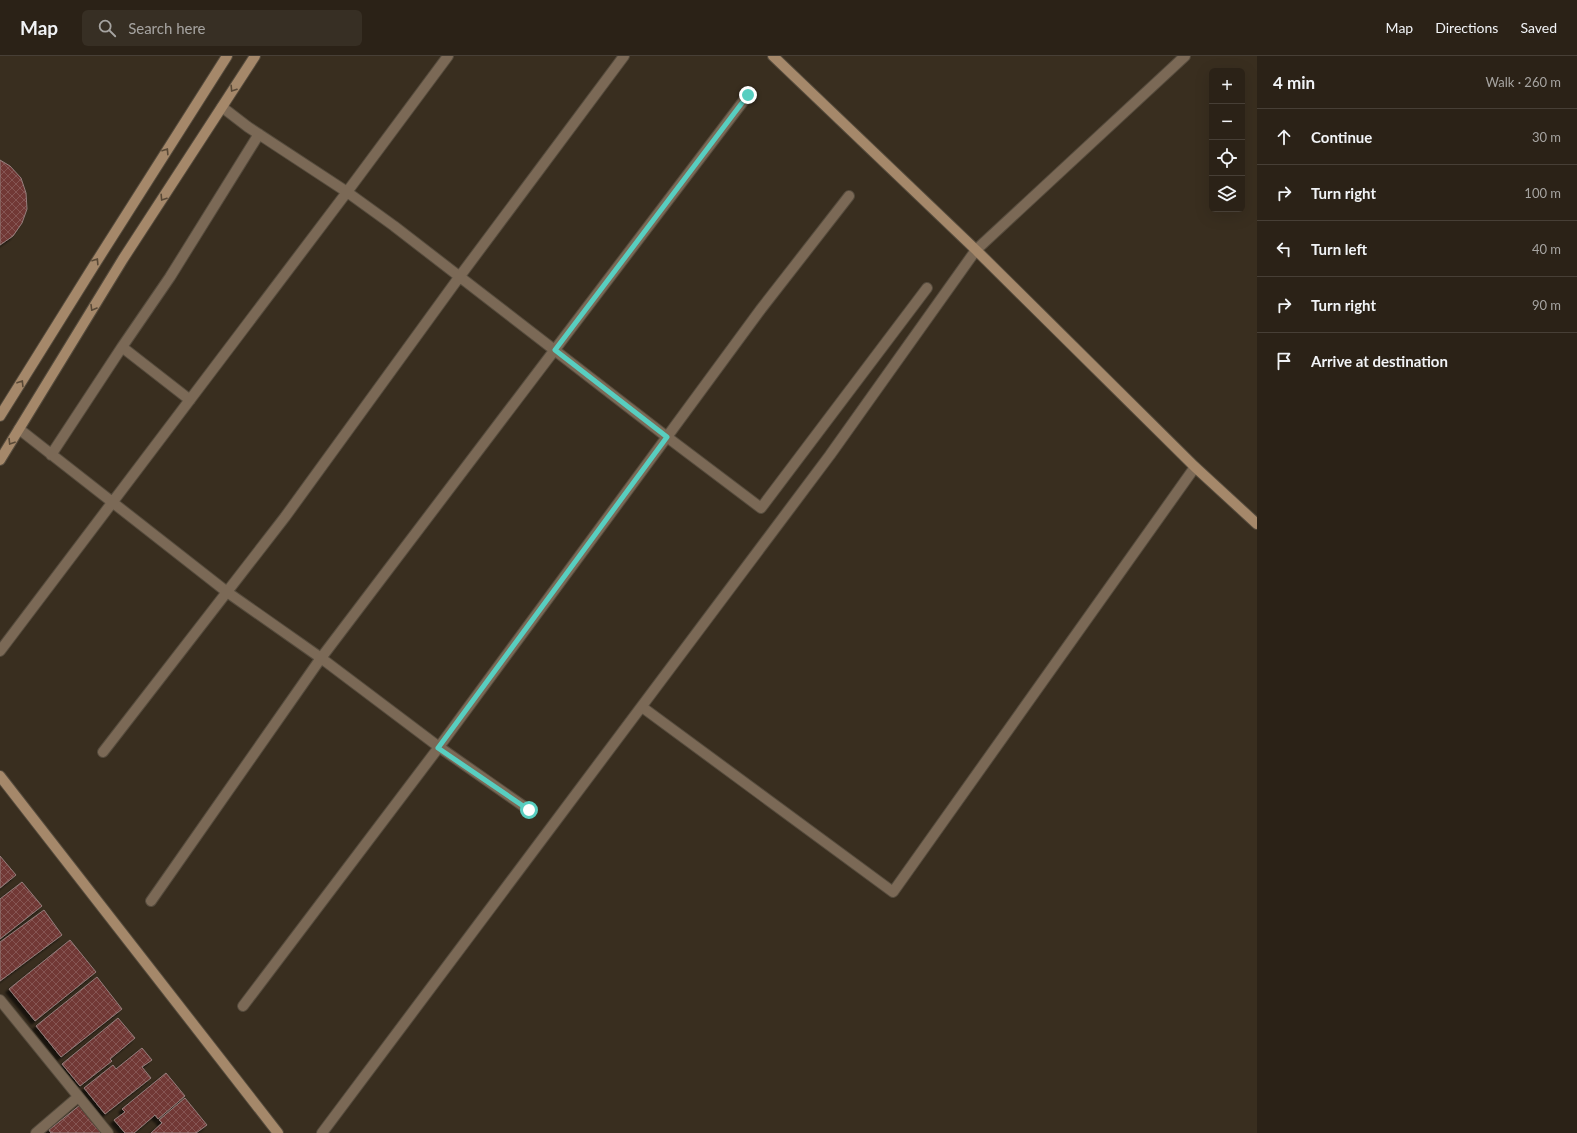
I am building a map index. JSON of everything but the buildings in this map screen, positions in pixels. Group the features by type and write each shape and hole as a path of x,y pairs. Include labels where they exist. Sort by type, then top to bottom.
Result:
{"street":[{"path":"0,416 227,56"},
{"path":"0,460 123,259 255,56"},
{"path":"0,651 448,56"},
{"path":"102,752 285,518 460,276 624,56"},
{"path":"773,56 976,250 1195,467 1257,524"},
{"path":"322,1133 830,455 976,250 1185,56"},
{"path":"151,901 321,658 748,95"},
{"path":"222,107 347,192 460,276 761,508 927,288"},
{"path":"51,455 170,277 260,134"},
{"path":"243,1006 438,748 756,316 849,196"},
{"path":"122,347 190,400"},
{"path":"19,429 227,592 321,658 438,748 529,810"},
{"path":"642,707 893,892 1195,467"},
{"path":"0,776 278,1133"},
{"path":"0,1000 78,1098 108,1133"},
{"path":"36,1133 78,1098"}],"route":[{"path":"529,810 438,748 667,437 555,350 748,95"}]}
